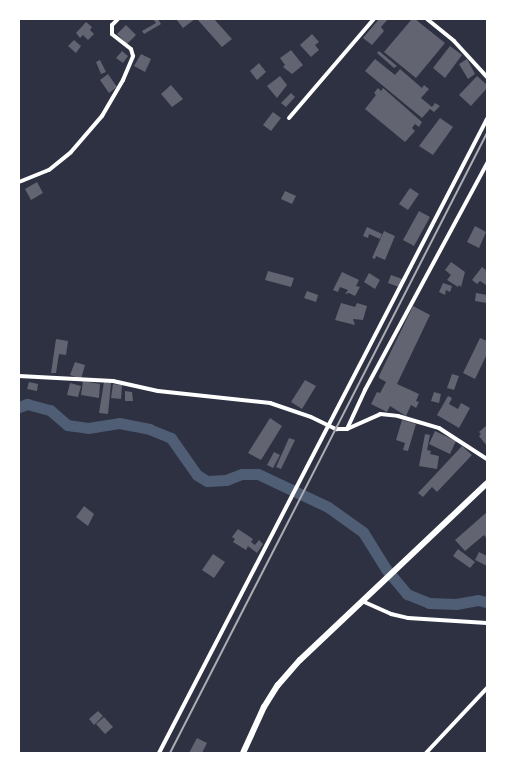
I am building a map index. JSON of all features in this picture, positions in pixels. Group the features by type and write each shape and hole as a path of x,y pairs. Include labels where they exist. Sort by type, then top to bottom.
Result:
{"main road":[{"path":"243,753 264,707 278,686 300,660 487,483"}],"street":[{"path":"19,182 49,170 71,152 102,116 123,80 133,56 131,49 112,34 112,25 118,19"},
{"path":"289,118 374,19"},
{"path":"427,19 454,40 487,77"},
{"path":"159,753 487,119"},
{"path":"347,429 365,390 487,163"},
{"path":"19,376 113,380 158,391 270,403 330,425 336,429 347,429 380,414 398,416 439,428 487,459"},
{"path":"362,601 391,614 408,618 487,623"},
{"path":"426,753 487,688"}],"building":[{"path":"153,19 158,19 161,24 144,34 142,31 156,23"},
{"path":"176,19 195,19 183,28"},
{"path":"197,19 214,19 232,39 222,47"},
{"path":"379,19 388,19 381,27 384,31 372,45 363,38"},
{"path":"412,19 415,19 445,43 416,78 384,52"},
{"path":"86,22 92,27 90,30 94,34 88,40 83,35 80,38 76,33"},
{"path":"126,25 136,35 127,44 117,34"},
{"path":"312,34 319,42 315,45 319,50 311,57 300,45"},
{"path":"74,40 81,46 76,53 68,46"},
{"path":"450,46 462,55 445,78 433,68"},
{"path":"291,50 303,65 292,74 283,67 285,65 280,58"},
{"path":"122,51 128,56 123,63 116,58"},
{"path":"379,51 397,66 394,68 377,53"},
{"path":"141,54 151,59 145,72 134,66"},
{"path":"375,59 395,75 400,69 422,88 424,85 429,89 421,98 432,107 435,103 440,106 434,112 430,109 422,118 365,71"},
{"path":"467,59 475,74 468,79 459,64"},
{"path":"100,60 106,72 101,74 96,62"},
{"path":"259,63 266,72 257,80 250,71"},
{"path":"108,74 117,87 109,93 100,80"},
{"path":"280,76 287,85 277,98 267,86"},
{"path":"477,76 487,85 487,88 471,106 459,95"},
{"path":"171,85 183,99 172,107 161,94"},
{"path":"378,88 381,91 383,88 422,122 419,127 415,124 412,128 415,131 405,142 365,109 376,95 374,93"},
{"path":"291,93 295,97 286,107 281,103"},
{"path":"273,112 281,118 271,131 263,125"},
{"path":"440,118 453,127 433,155 419,146"},
{"path":"37,182 43,193 31,200 25,189"},
{"path":"410,188 419,194 408,210 399,204"},
{"path":"285,191 296,196 292,204 281,199"},
{"path":"419,211 430,217 414,246 403,240"},
{"path":"475,226 486,232 479,248 467,242"},
{"path":"367,227 382,234 380,239 369,234 368,238 363,236"},
{"path":"384,231 395,236 385,260 376,256 375,259 372,258"},
{"path":"451,262 465,272 461,287 447,280 451,275 445,270"},
{"path":"482,267 487,271 486,285 480,281 477,284 472,280"},
{"path":"268,271 294,278 291,287 265,280"},
{"path":"342,272 359,280 356,286 360,287 355,296 349,293 345,294 348,290 340,287 338,292 333,290"},
{"path":"369,273 380,280 375,289 364,282"},
{"path":"391,275 402,279 399,287 388,283"},
{"path":"443,283 452,286 450,292 446,290 445,295 439,292"},
{"path":"307,291 318,295 316,302 304,298"},
{"path":"476,293 487,295 487,303 475,301"},
{"path":"341,303 355,307 357,303 367,306 363,320 353,319 355,325 335,320"},
{"path":"413,306 430,315 397,384 419,394 416,401 419,402 416,408 411,405 406,416 390,406 387,412 371,404 377,392 380,393 386,382 379,378 379,376"},
{"path":"480,338 487,341 487,354 475,379 463,373"},
{"path":"56,339 68,341 66,355 59,354 56,373 51,373"},
{"path":"75,362 85,365 81,379 70,375"},
{"path":"452,374 459,376 454,390 447,388"},
{"path":"305,380 316,386 302,409 291,402"},
{"path":"83,381 100,384 99,398 81,395"},
{"path":"29,382 38,384 37,391 27,389"},
{"path":"104,382 111,383 108,414 99,413"},
{"path":"70,383 81,386 78,397 67,395"},
{"path":"113,384 122,385 121,399 111,398"},
{"path":"125,391 132,392 133,401 125,401"},
{"path":"434,392 441,394 439,403 431,401"},
{"path":"448,396 452,398 449,404 458,409 461,403 470,408 459,428 437,415"},
{"path":"270,418 282,426 261,460 248,453"},
{"path":"402,420 416,424 408,451 403,450 405,443 396,440"},
{"path":"487,425 487,446 479,436 481,434 479,432"},
{"path":"435,431 456,441 450,454 429,444"},
{"path":"425,434 430,435 427,450 431,451 430,454 439,456 437,469 419,466"},
{"path":"289,438 295,440 281,469 276,467"},
{"path":"462,446 472,455 437,492 432,487 423,497 418,493"},
{"path":"274,452 280,455 273,468 267,465"},
{"path":"84,506 94,514 88,526 76,517"},
{"path":"487,512 487,539 484,535 465,551 455,540"},
{"path":"238,529 253,539 251,542 255,545 259,540 263,544 257,553 248,546 246,550 233,542 235,539 232,537"},
{"path":"458,549 475,562 470,568 453,556"},
{"path":"479,552 487,556 487,566 475,560"},
{"path":"213,554 225,562 214,578 202,570"},
{"path":"98,711 103,716 94,725 89,719"},
{"path":"104,717 113,727 105,734 96,724"},
{"path":"197,738 207,743 202,753 189,753"}],"waterway":[{"path":"19,407 27,404 50,410 67,425 88,428 119,423 149,429 171,438 197,475 207,481 226,480 242,474 258,474 328,507 363,532 386,569 407,594 429,603 456,604 478,600 487,602"}],"railway":[{"path":"170,753 487,133"}]}
